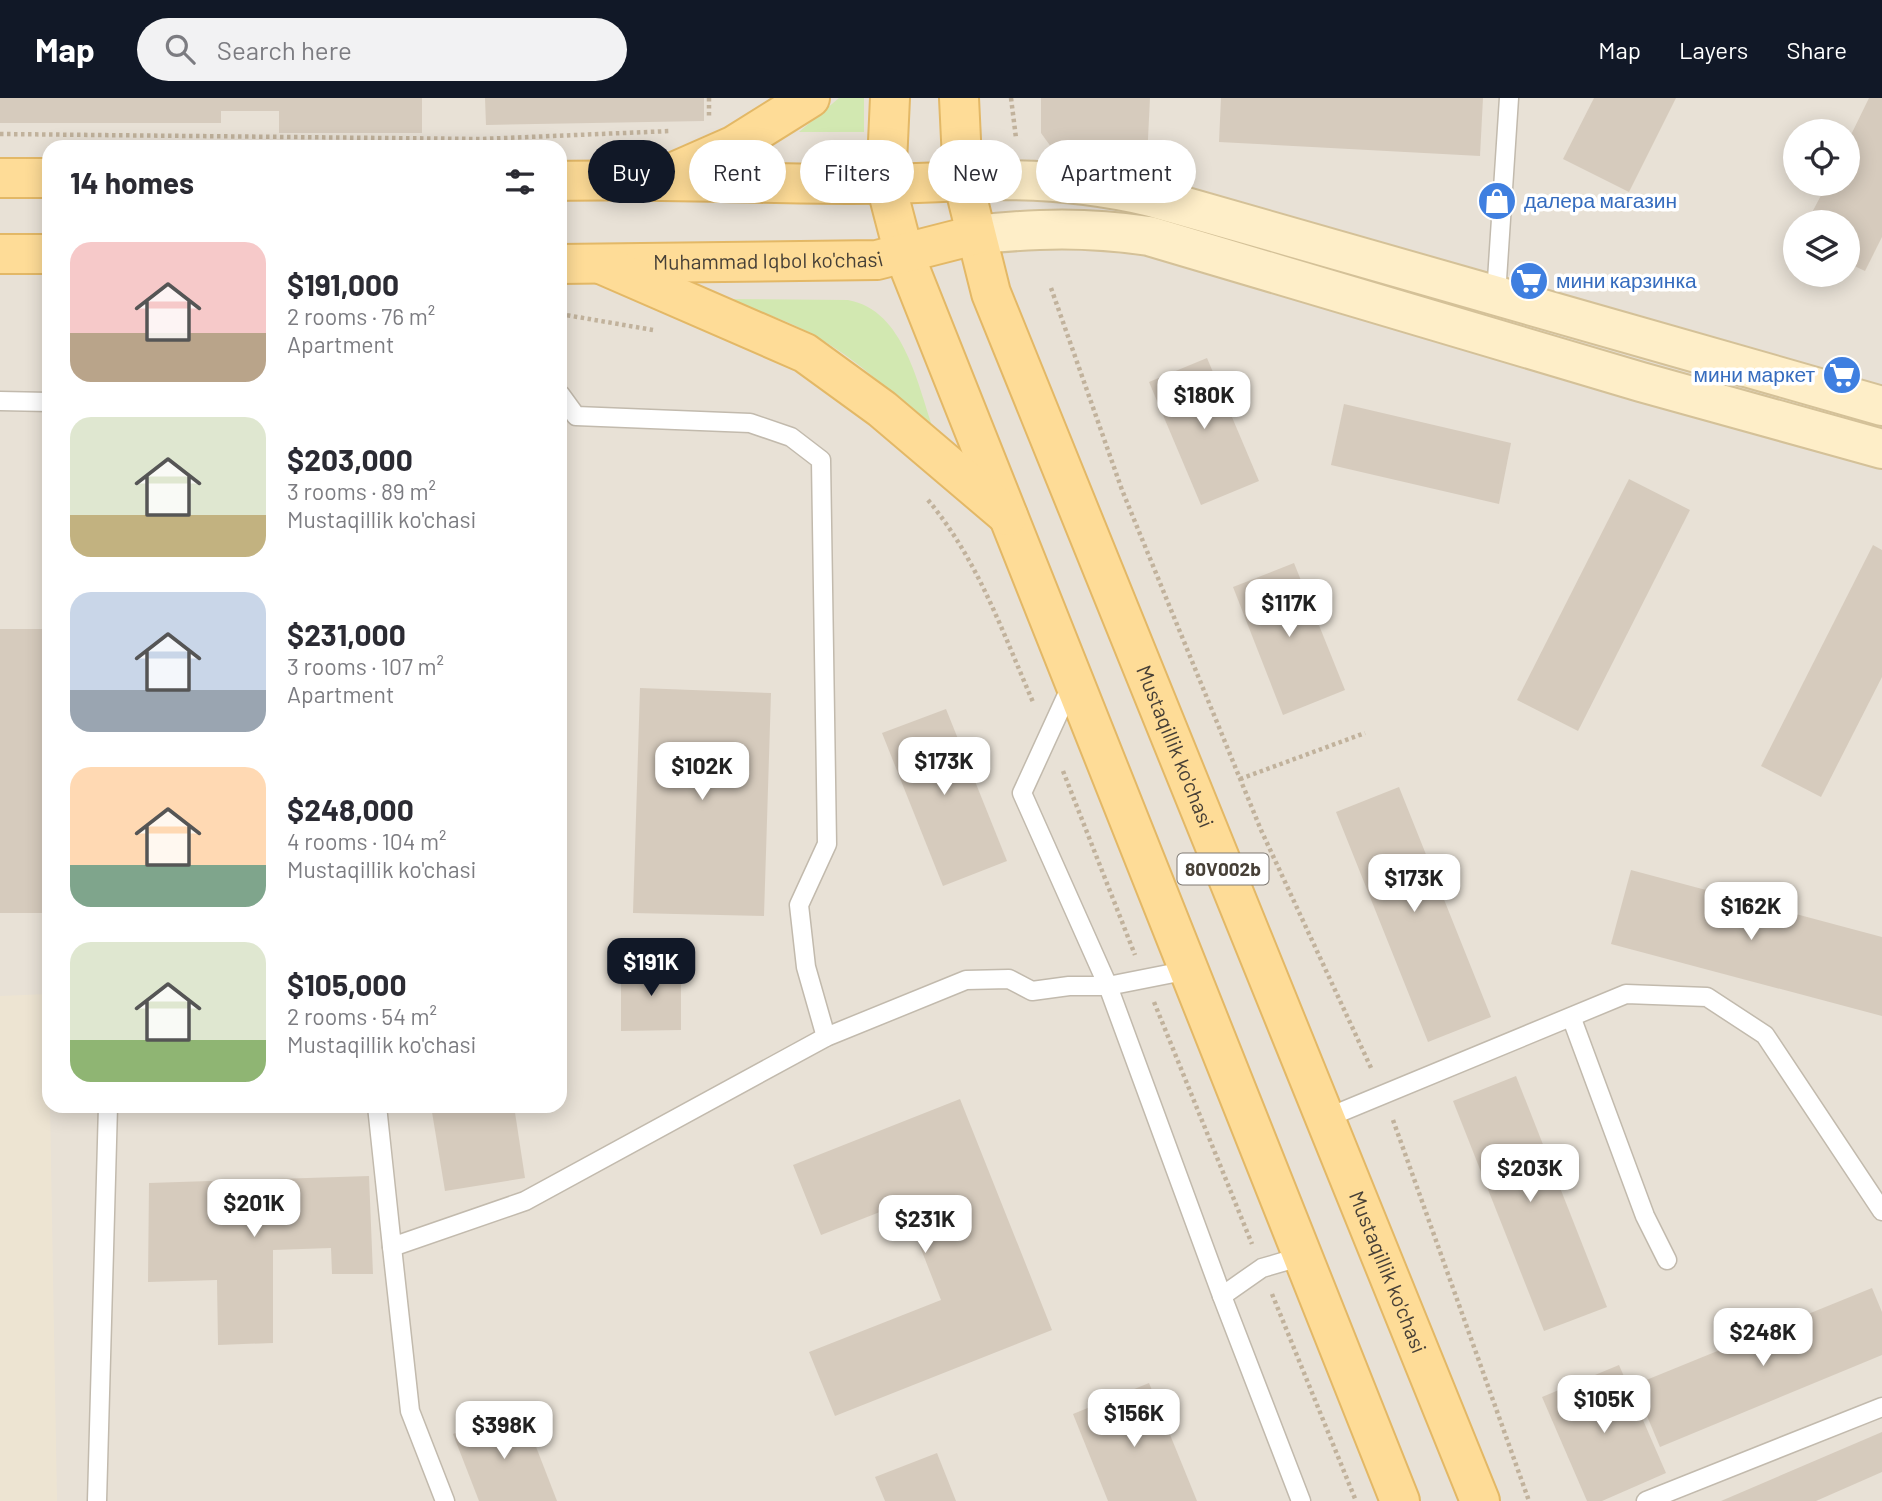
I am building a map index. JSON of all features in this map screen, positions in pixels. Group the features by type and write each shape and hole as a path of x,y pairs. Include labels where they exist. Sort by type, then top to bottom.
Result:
{"main road":[{"path":"675,171 733,146 810,98"},
{"name":"80V002b","path":"889,140 890,98"},
{"name":"Mustaqillik ko'chasi","path":"959,98 961,140"},
{"path":"0,178 42,178"},
{"path":"1022,178 1121,190 1882,406"},
{"path":"675,179 800,183"},
{"path":"567,181 588,180"},
{"name":"80V002b","path":"891,203 904,254 1075,677 1401,1501"},
{"name":"Mustaqillik ko'chasi","path":"968,203 991,293 1480,1501"},
{"path":"975,235 1035,228 1093,228 1149,236 1641,382 1882,449"},
{"name":"Muhammad Iqbol ko'chasi","path":"567,264 877,260 975,235"},
{"path":"0,254 42,254"},
{"path":"603,265 805,353 883,409 1011,518"}],"lane":[{"path":"1496,295 1509,98"},
{"path":"0,401 42,401"},
{"path":"567,404 576,416 750,423 791,437 821,460 827,844 799,905 806,968 826,1037"},
{"path":"1075,677 1022,793 1108,986 1301,1501"},
{"path":"392,1247 525,1201 826,1037 966,980 1009,979 1032,991 1069,986 1108,986 1189,970"},
{"path":"1324,1119 1572,1019 1626,994 1707,997 1765,1035 1882,1211"},
{"path":"1572,1019 1645,1216 1667,1259"},
{"path":"97,1501 108,1113"},
{"path":"378,1113 410,1411 445,1501"},
{"path":"1222,1296 1262,1268 1303,1256"},
{"path":"1646,1501 1882,1407"}],"path":[{"path":"709,98 709,126"},
{"path":"1011,98 1016,138"},
{"path":"0,134 481,139 682,131"},
{"path":"1051,288 1122,490 1261,830 1384,1095 1529,1501"},
{"path":"1240,779 1365,733"}],"shaded area":[{"path":"0,98 1882,98 1882,1501 0,1501"},
{"path":"42,994 42,1113 50,1113 57,1501 0,1501 0,996"}],"green space":[{"path":"839,98 864,98 864,132 799,132"},
{"path":"722,299 848,300 867,307 883,319 896,334 915,374 935,434 854,361 818,337 770,315"}],"building":[{"path":"0,98 422,98 422,133 279,133 279,111 221,111 221,123 0,123"},
{"path":"485,98 704,98 704,121 486,125"},
{"path":"1041,98 1150,98 1148,140 1046,140 1041,133"},
{"path":"1221,98 1483,98 1480,156 1219,142"},
{"path":"1594,98 1676,98 1629,192 1563,159"},
{"path":"1869,98 1882,98 1882,237 1865,271 1860,269 1860,210 1813,210 1821,196 1860,196 1859,119"},
{"path":"1207,358 1259,481 1201,505 1149,382"},
{"path":"1344,404 1511,443 1499,504 1331,465"},
{"path":"1629,479 1690,510 1578,731 1517,700"},
{"path":"1873,545 1882,550 1882,677 1821,797 1761,766"},
{"path":"1294,563 1345,690 1283,715 1233,587"},
{"path":"0,629 42,629 42,913 0,913"},
{"path":"640,688 771,693 764,916 633,913"},
{"path":"946,709 1007,861 943,886 882,733"},
{"path":"1399,787 1491,1017 1428,1042 1336,812"},
{"path":"1631,870 1882,937 1882,1016 1611,944"},
{"path":"621,965 681,965 681,1030 621,1031"},
{"path":"1516,1076 1607,1307 1544,1331 1453,1101"},
{"path":"960,1099 1052,1330 835,1416 809,1352 941,1300 903,1203 821,1235 793,1165"},
{"path":"432,1113 515,1113 525,1178 445,1191"},
{"path":"369,1176 373,1274 332,1274 331,1248 273,1250 273,1343 218,1345 217,1280 148,1282 149,1183"},
{"path":"1872,1288 1882,1312 1882,1355 1660,1447 1634,1385"},
{"path":"1619,1365 1666,1473 1602,1501 1587,1501 1542,1397"},
{"path":"1149,1383 1197,1501 1108,1501 1073,1414"},
{"path":"521,1408 557,1501 479,1501 453,1434"},
{"path":"1882,1432 1882,1472 1816,1501 1721,1501"},
{"path":"937,1453 956,1501 885,1501 875,1477"}],"place":[{"name":"далера магазин","path":"1497,201"},
{"name":"мини карзинка","path":"1529,281"},
{"name":"мини маркет","path":"1842,375"}]}
